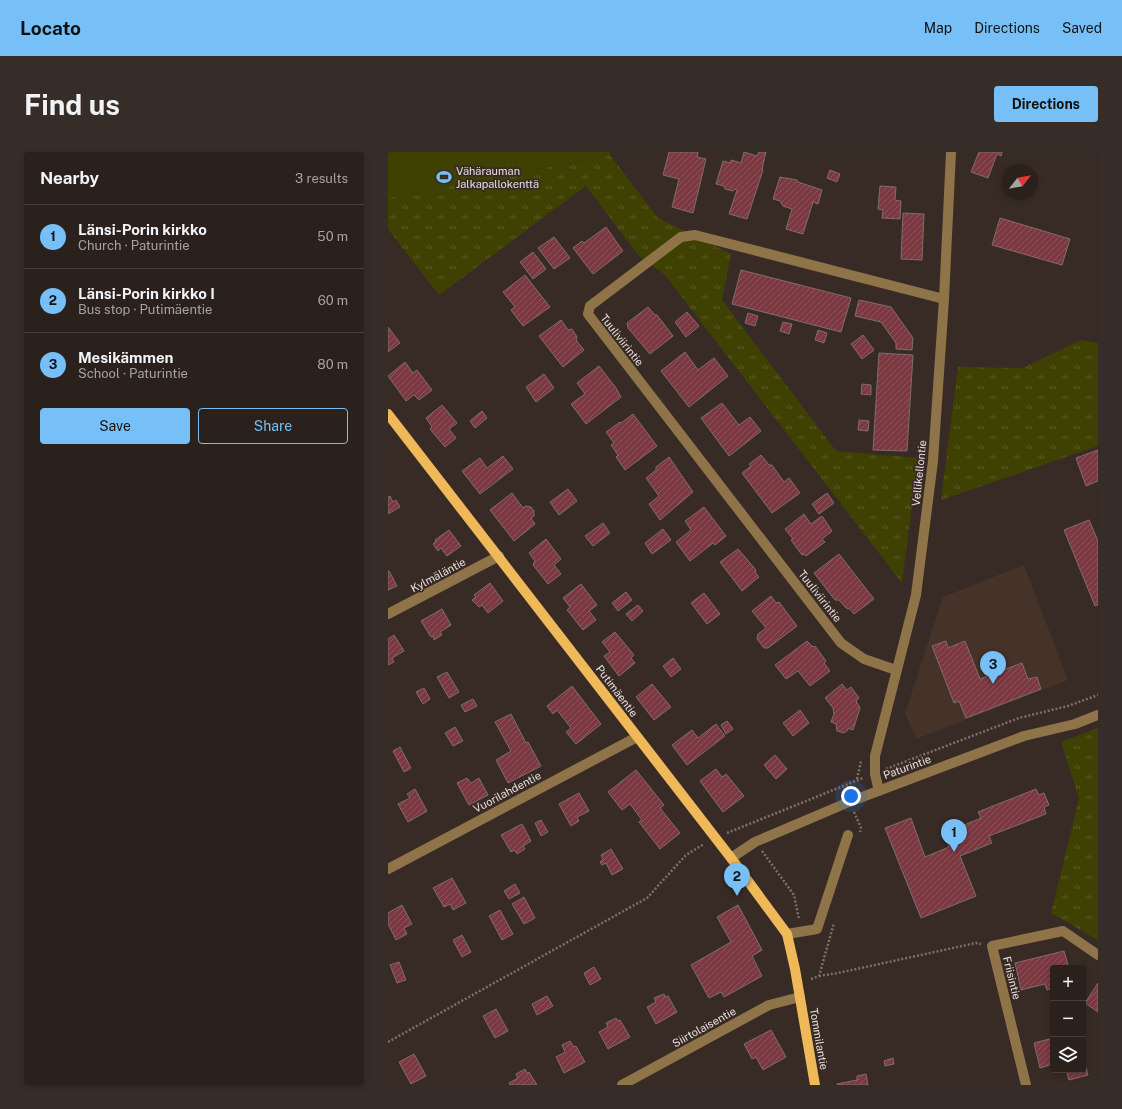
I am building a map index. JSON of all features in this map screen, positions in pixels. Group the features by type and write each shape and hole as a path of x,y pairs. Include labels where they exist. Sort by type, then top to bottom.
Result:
{"main road":[{"name":"Putimäentie","path":"388,414 731,858 787,934 800,997"},
{"name":"Tommilantie","path":"800,997 815,1085"}],"street":[{"name":"Vellikellontie","path":"878,790 874,774 876,756 896,670 916,595 933,461 944,299 951,152"},
{"name":"Tuuliviirintie","path":"896,670 864,659 841,643 588,314 590,306 681,237 695,235 944,299"},
{"name":"Kylmäläntie","path":"388,614 499,556"},
{"name":"Paturintie","path":"731,858 755,842 878,790 1024,736 1075,724 1098,715"},
{"name":"Vuorilahdentie","path":"388,869 637,737"},
{"path":"787,934 817,929 848,835"},
{"name":"Friisintie","path":"1026,1085 992,946 1063,931 1098,955"},
{"name":"Siirtolaisentie","path":"622,1085 769,1005 800,997"}],"path":[{"path":"388,1042 647,898 686,855 715,838 857,780 1019,718 1068,706 1098,695"},
{"path":"857,780 862,757"},
{"path":"819,976 976,943 992,946"}],"shaded area":[{"path":"1024,565 1068,680 916,739 905,713 943,597"}],"green space":[{"name":"Vähärauman Jalkapallokenttä","path":"388,152 609,152 610,155 388,198"},
{"path":"610,155 658,218 731,254 722,300 836,451 918,458 902,583 664,274 639,256 586,186 439,295 388,229 388,198"},
{"path":"1081,340 1098,343 1098,446 941,500 958,367 1023,368"},
{"path":"1098,728 1098,940 1051,913 1079,799 1061,742"}],"building":[{"path":"669,152 698,152 697,157 706,159 693,213 672,207 679,179 663,175"},
{"path":"744,152 757,156 759,152 766,152 763,170 747,219 729,214 737,190 735,189 733,191 725,189 724,186 716,184 723,161 731,163 731,160 741,163"},
{"path":"979,152 1002,152 1001,156 997,154 988,178 971,172"},
{"path":"830,170 840,174 837,182 827,178"},
{"path":"780,177 797,180 798,182 822,190 818,204 813,202 803,234 786,229 792,209 783,206 780,201 773,199"},
{"path":"880,186 896,187 895,200 901,201 900,219 882,218 883,210 878,209"},
{"path":"903,213 924,214 922,260 901,259"},
{"path":"1000,218 1070,239 1062,265 992,245"},
{"path":"606,227 623,251 593,274 573,248 582,241 584,243"},
{"path":"554,237 570,258 554,269 538,248"},
{"path":"533,252 546,269 533,279 520,262"},
{"path":"741,270 851,298 841,332 732,304"},
{"path":"525,275 550,307 523,326 511,310 515,307 503,292"},
{"path":"859,300 891,307 913,338 912,350 896,349 896,343 881,322 855,316"},
{"path":"648,307 655,315 657,315 673,336 650,354 628,328 627,323"},
{"path":"687,312 699,326 686,337 675,322"},
{"path":"748,313 758,316 755,326 745,323"},
{"path":"561,320 568,330 572,329 577,337 576,340 584,350 563,367 539,336"},
{"path":"783,322 792,324 789,334 780,331"},
{"path":"388,327 400,343 388,352"},
{"path":"818,330 827,333 824,343 815,340"},
{"path":"863,335 874,350 862,359 851,344"},
{"path":"685,352 698,370 714,358 728,376 689,407 661,371"},
{"path":"879,353 913,355 907,451 873,450"},
{"path":"405,362 413,373 417,370 432,390 419,400 414,395 406,401 388,376"},
{"path":"599,366 621,397 586,424 571,404 585,394 577,383"},
{"path":"544,374 554,388 536,402 526,387"},
{"path":"862,384 871,385 871,395 861,394"},
{"path":"722,403 739,425 750,417 761,431 729,456 701,418"},
{"path":"442,405 457,423 449,429 456,438 445,447 430,429 432,427 426,418"},
{"path":"482,411 487,418 475,428 470,421"},
{"path":"633,414 657,446 625,470 616,457 618,455 611,445 614,443 606,432"},
{"path":"859,420 869,421 868,431 858,430"},
{"path":"1098,450 1098,481 1086,486 1076,458"},
{"path":"761,455 769,465 772,465 784,482 789,478 800,493 772,513 742,473 751,466 749,464"},
{"path":"503,456 513,469 480,494 462,471 480,458 487,468"},
{"path":"669,457 693,492 660,520 649,504 659,496 646,478 656,470 656,467"},
{"path":"568,489 577,501 559,515 550,502"},
{"path":"512,493 523,508 526,506 531,507 534,511 534,516 531,518 535,524 514,541 490,510"},
{"path":"827,493 834,503 819,514 812,504"},
{"path":"390,496 393,502 396,500 400,507 388,514 388,497"},
{"path":"704,507 726,536 715,545 713,543 690,561 676,542 691,530 685,521"},
{"path":"804,514 811,524 822,516 832,531 822,539 825,542 806,556 804,554 802,555 791,540 793,539 785,529"},
{"path":"1089,520 1098,541 1098,605 1095,606 1064,530"},
{"path":"603,523 610,533 593,546 585,536"},
{"path":"663,529 671,540 652,554 645,543"},
{"path":"449,530 461,546 447,556 441,548 438,551 433,544 436,541 435,540"},
{"path":"546,539 561,559 554,565 561,574 548,584 533,565 535,561 529,553"},
{"path":"738,549 756,570 755,572 759,577 742,591 720,562"},
{"path":"839,554 874,599 854,614 839,600 835,600 814,573"},
{"path":"388,571 397,586 388,590"},
{"path":"490,583 503,601 488,613 482,605 479,607 472,600 476,597 474,595"},
{"path":"581,584 597,605 589,611 596,620 583,630 567,610 570,607 563,598"},
{"path":"626,592 632,600 618,611 612,603"},
{"path":"704,593 720,614 707,624 691,603"},
{"path":"771,596 776,603 779,602 797,626 768,648 764,648 757,639 758,634 766,628 752,611"},
{"path":"638,605 643,611 632,621 626,614"},
{"path":"442,609 451,625 440,632 442,635 434,640 433,636 431,637 421,621"},
{"path":"615,632 634,655 631,658 635,663 619,676 604,656 610,652 602,642"},
{"path":"394,635 404,651 392,658 394,662 388,665 388,639"},
{"path":"807,641 813,647 815,646 826,661 824,663 830,671 810,686 798,671 786,679 775,665"},
{"path":"946,641 948,648 965,641 980,679 1022,663 1028,679 1037,677 1041,689 966,718 959,701 954,703 932,646"},
{"path":"673,658 681,669 671,677 663,666"},
{"path":"447,672 459,692 449,698 437,677"},
{"path":"652,684 671,707 654,720 636,697"},
{"path":"842,684 847,690 851,687 859,698 856,701 860,708 853,730 848,728 848,730 844,733 837,731 836,724 831,722 834,714 833,708 825,698"},
{"path":"572,686 601,724 576,744 566,732 571,728 557,710 553,714 547,706"},
{"path":"424,688 430,699 423,704 416,692"},
{"path":"473,699 477,706 465,712 461,705"},
{"path":"800,710 809,723 793,736 783,723"},
{"path":"511,714 526,743 528,742 541,766 508,783 496,760 511,751 495,722"},
{"path":"727,721 733,729 726,734 721,725"},
{"path":"716,724 725,736 687,765 672,745 692,730 698,738"},
{"path":"455,727 463,741 453,746 445,733"},
{"path":"400,747 411,768 404,772 393,751"},
{"path":"775,755 787,769 776,779 764,765"},
{"path":"716,769 722,777 726,774 744,796 723,812 700,781"},
{"path":"636,770 664,805 660,808 680,833 660,849 639,822 642,820 630,804 622,810 608,792"},
{"path":"467,778 471,783 479,778 488,795 469,805 457,783"},
{"path":"415,789 427,811 408,822 398,804 410,798 407,794"},
{"path":"1036,789 1039,795 1044,793 1049,805 1044,807 1046,814 989,836 992,843 960,856 976,896 921,918 885,828 911,818 925,857 949,847 945,833 981,818 978,812"},
{"path":"579,793 589,811 577,817 579,821 571,826 559,804"},
{"path":"541,820 548,832 541,836 535,823"},
{"path":"522,824 531,841 523,846 525,849 517,854 515,850 511,852 501,835"},
{"path":"611,849 623,869 612,875 606,863 602,865 600,862 603,859 601,855"},
{"path":"452,878 466,903 453,910 450,904 444,907 433,888"},
{"path":"515,884 520,893 509,899 504,891"},
{"path":"524,897 535,918 524,924 512,904"},
{"path":"402,905 412,924 404,928 407,934 396,940 388,924 388,913"},
{"path":"738,905 762,950 752,956 762,976 724,997 721,992 709,998 691,965 731,942 717,917"},
{"path":"500,910 513,934 502,940 489,916"},
{"path":"462,935 471,952 462,957 453,940"},
{"path":"1064,951 1068,965 1050,965 1050,989 1047,990 1045,984 1021,990 1015,963"},
{"path":"399,962 406,980 397,983 390,965"},
{"path":"594,967 601,979 590,985 584,973"},
{"path":"1098,983 1098,1012 1086,1004"},
{"path":"664,994 665,997 668,996 677,1012 656,1024 647,1007 656,1002 654,998"},
{"path":"547,996 553,1006 537,1015 532,1004"},
{"path":"496,1009 508,1031 495,1038 483,1016"},
{"path":"616,1018 618,1021 620,1020 630,1037 608,1049 599,1032 608,1027 606,1023"},
{"path":"771,1030 786,1057 763,1070 756,1057 752,1059 744,1044"},
{"path":"1050,1039 1050,1065 1040,1068 1034,1043"},
{"path":"570,1041 574,1047 576,1046 585,1062 564,1073 556,1057 565,1052 562,1045"},
{"path":"414,1054 426,1076 411,1084 399,1062"},
{"path":"893,1058 894,1064 885,1066 884,1061"},
{"path":"1086,1068 1088,1075 1069,1080 1067,1073 1086,1073"},
{"path":"525,1069 527,1073 529,1072 537,1085 510,1085 509,1083 518,1078 516,1074"},
{"path":"866,1074 868,1085 837,1085 857,1080 857,1076"}],"place":[{"name":"Vähärauman Jalkapallokenttä","path":"444,177"},
{"name":"Mesikämmen","path":"993,684"},
{"name":"Länsi-Porin kirkko","path":"954,852"},
{"name":"Länsi-Porin kirkko I","path":"737,896"}]}
